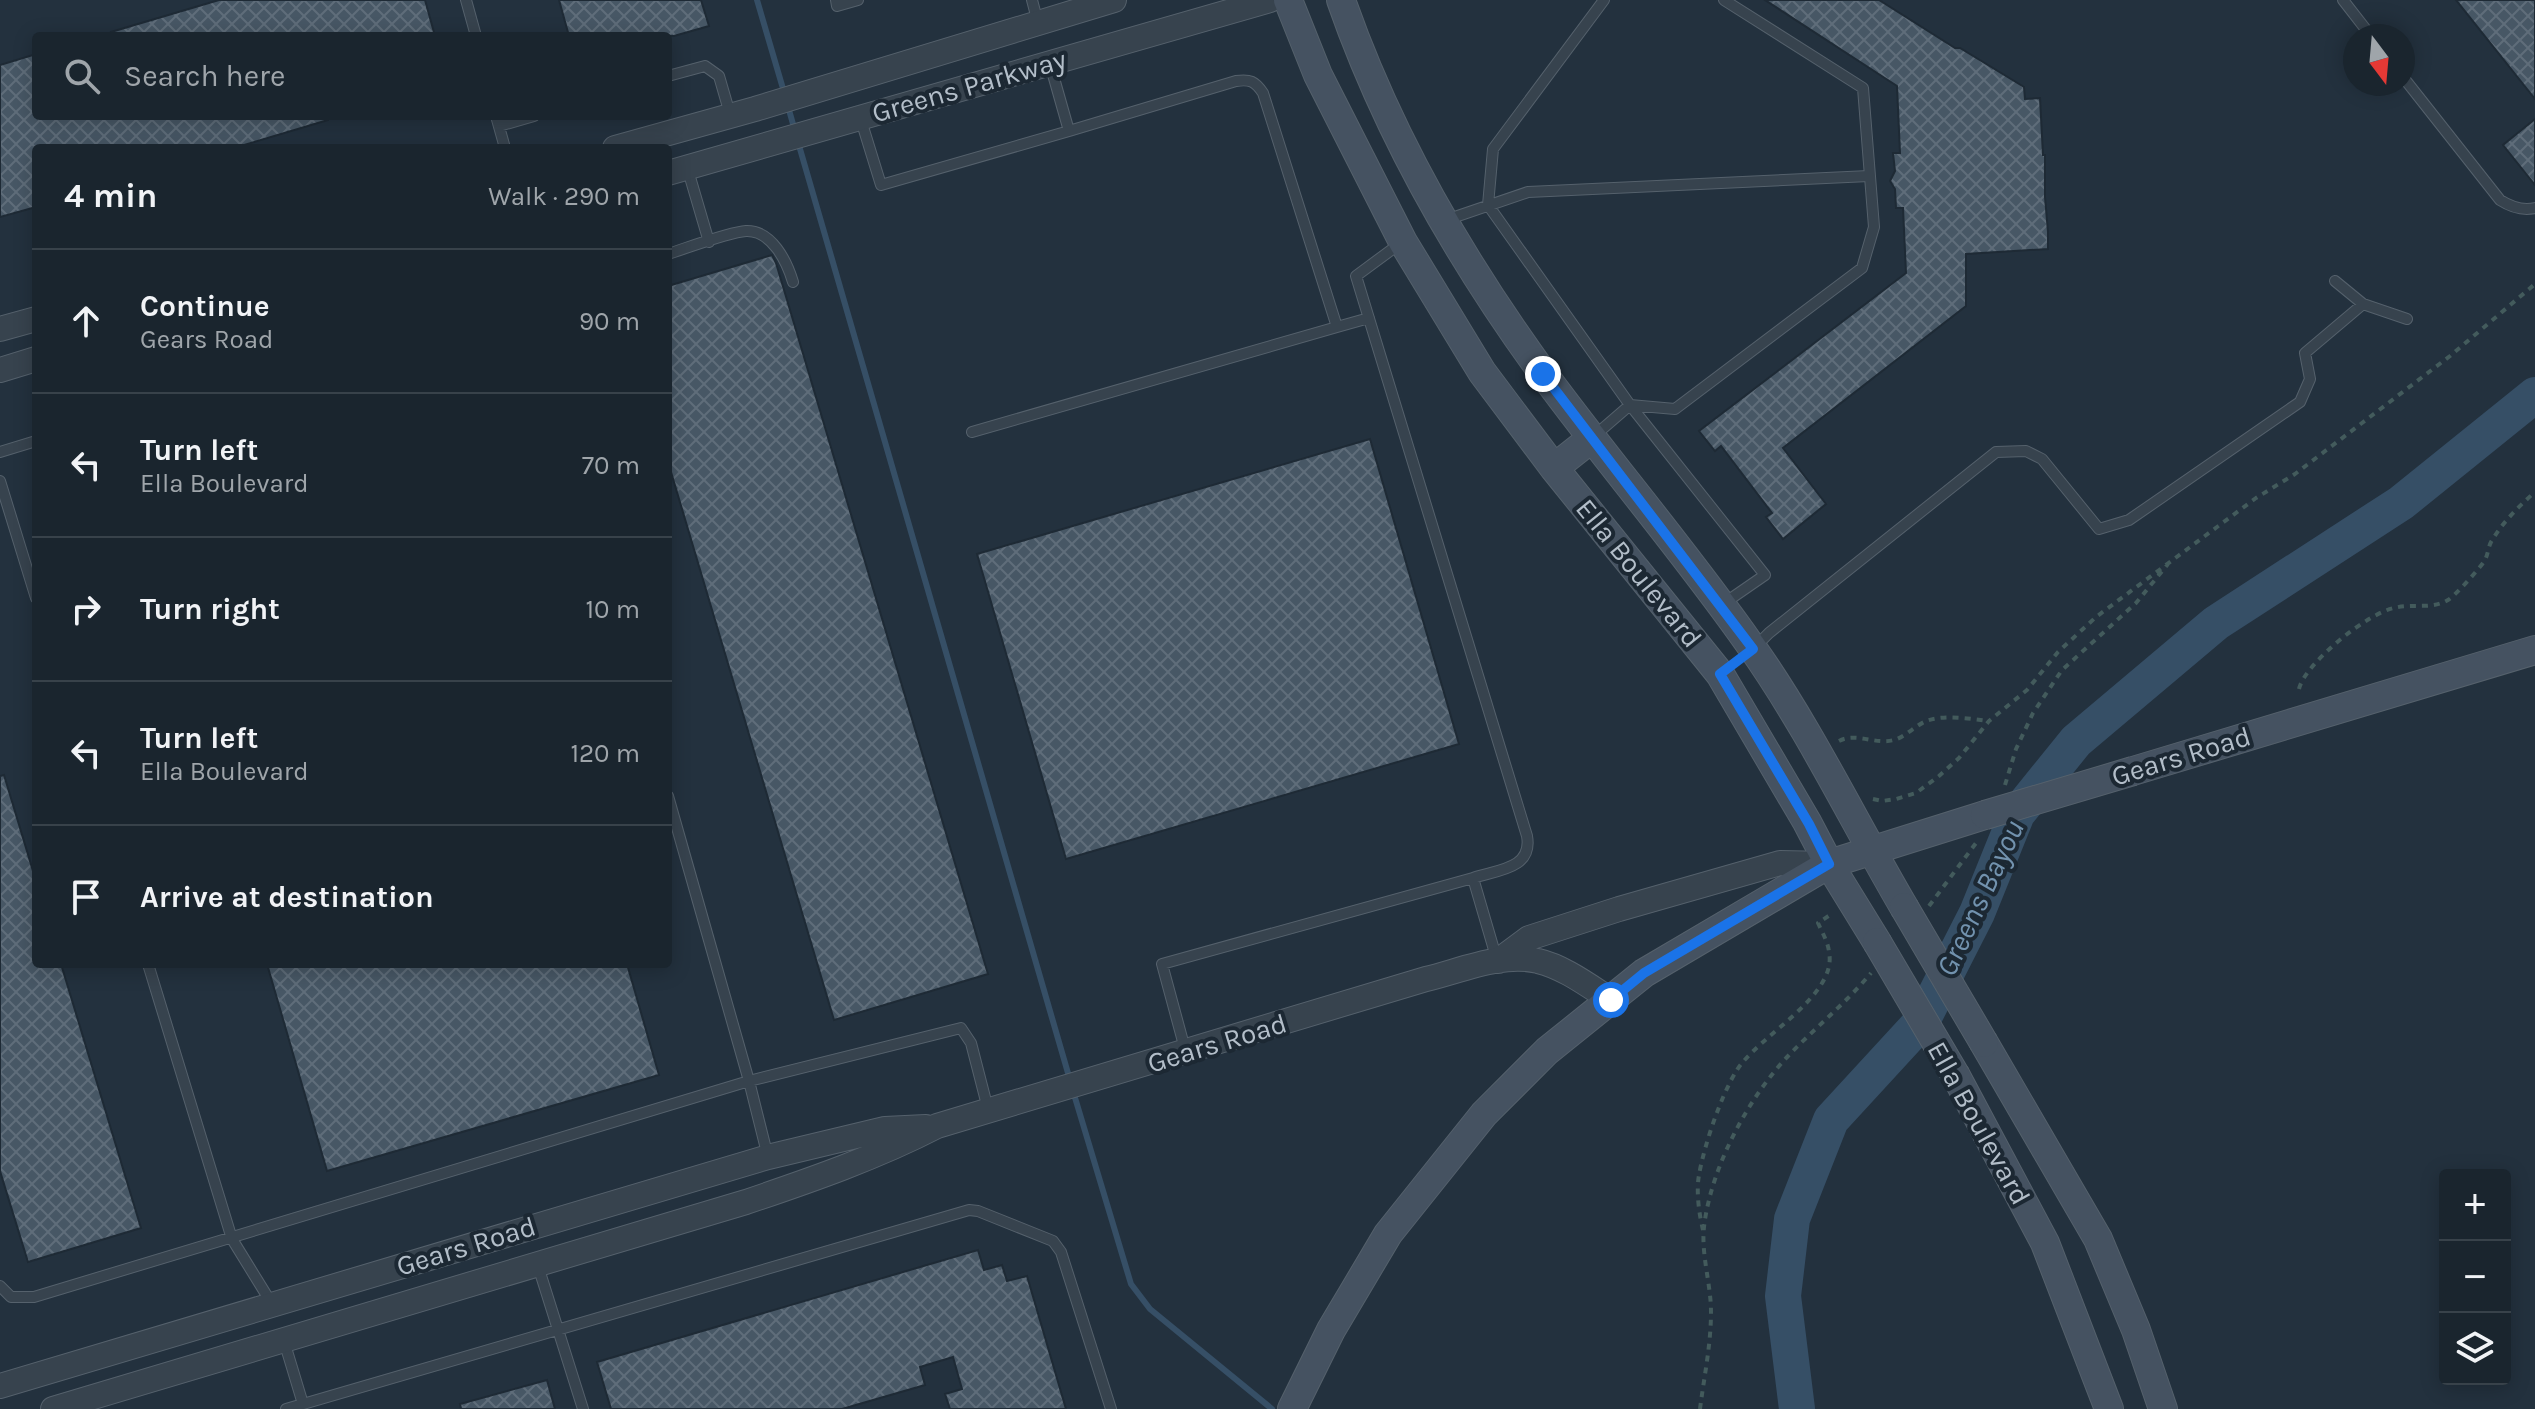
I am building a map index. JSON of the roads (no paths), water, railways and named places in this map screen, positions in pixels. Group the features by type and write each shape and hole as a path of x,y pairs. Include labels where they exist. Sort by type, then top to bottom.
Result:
{"main road":[{"name":"Ella Boulevard","path":"1288,0 1318,75 1403,242 1482,372 1554,468 1720,674 1956,1076 2045,1243 2109,1409"},
{"name":"Ella Boulevard","path":"1341,0 1373,84 1409,160 1444,221 1543,374 1722,605 1797,718 1871,851 2098,1239 2136,1330 2163,1409"},
{"path":"1403,242 1444,221"},
{"path":"1554,468 1592,438"},
{"path":"1720,674 1753,649"},
{"name":"Gears Road","path":"1611,1000 1644,973 1829,864 2535,650"},
{"path":"1296,1400 1331,1330 1388,1234 1430,1180 1484,1114 1547,1051 1611,1000"}],"street":[{"name":"Greens Parkway","path":"630,144 811,91 1035,11 1114,0"},
{"name":"Greens Parkway","path":"678,170 1270,0"},
{"path":"1035,11 1049,62"},
{"path":"0,329 32,320"},
{"path":"0,370 32,360"},
{"name":"Gears Road","path":"1497,961 1529,938 1619,909 1780,863 1829,864"},
{"name":"Gears Road","path":"53,1409 746,1202 897,1147 937,1126 1426,979 1497,961 1539,961 1572,976 1611,1000"},
{"name":"Gears Road","path":"0,1386 768,1157 885,1129 937,1126"},
{"path":"526,1228 538,1264"},
{"path":"272,1304 284,1340"}],"lane":[{"path":"466,0 475,32"},
{"path":"836,0 837,6 858,0"},
{"path":"1604,0 1493,149 1488,205 1630,405 1765,575 1722,605"},
{"path":"1592,438 1630,405 1675,409 1862,268 1874,227 1863,88 1724,0"},
{"path":"2343,0 2362,24"},
{"path":"1049,62 1069,131"},
{"path":"672,75 705,66 719,76 731,116"},
{"path":"860,117 881,185 1236,81 1257,83 1263,93 1337,327"},
{"path":"2415,92 2500,200 2527,210 2535,208"},
{"path":"498,121 504,144"},
{"path":"678,170 709,242"},
{"path":"1444,221 1528,192 1869,176"},
{"path":"672,253 747,231 766,237 786,260 793,282"},
{"path":"1186,1052 1162,964 1473,878 1516,864 1526,858 1529,848 1356,276 1403,242"},
{"path":"2335,281 2363,304 2407,319"},
{"path":"1753,649 1996,452 2026,451 2042,459 2099,529 2129,520 2300,402 2310,379 2305,353 2363,304"},
{"path":"972,432 1369,318"},
{"path":"0,452 32,442"},
{"path":"0,481 32,585"},
{"path":"672,810 768,1157"},
{"path":"1473,878 1497,961"},
{"path":"149,968 232,1239 272,1304"},
{"path":"0,1286 11,1297 34,1297 749,1081 961,1028 971,1043 989,1111"},
{"path":"286,1409 969,1210 1053,1241 1061,1252 1111,1409"},
{"path":"538,1264 583,1409"},
{"path":"284,1340 303,1404"}],"waterway":[{"path":"757,0 784,92"},
{"path":"787,103 795,131"},
{"path":"798,142 1070,1080"},
{"name":"Greens Bayou","path":"1797,1409 1783,1296 1792,1219 1831,1120 1922,1021 1977,913 2017,814 2076,741 2216,623 2401,503 2535,395"},
{"path":"1073,1091 1131,1284 1150,1309 1272,1409"}]}
